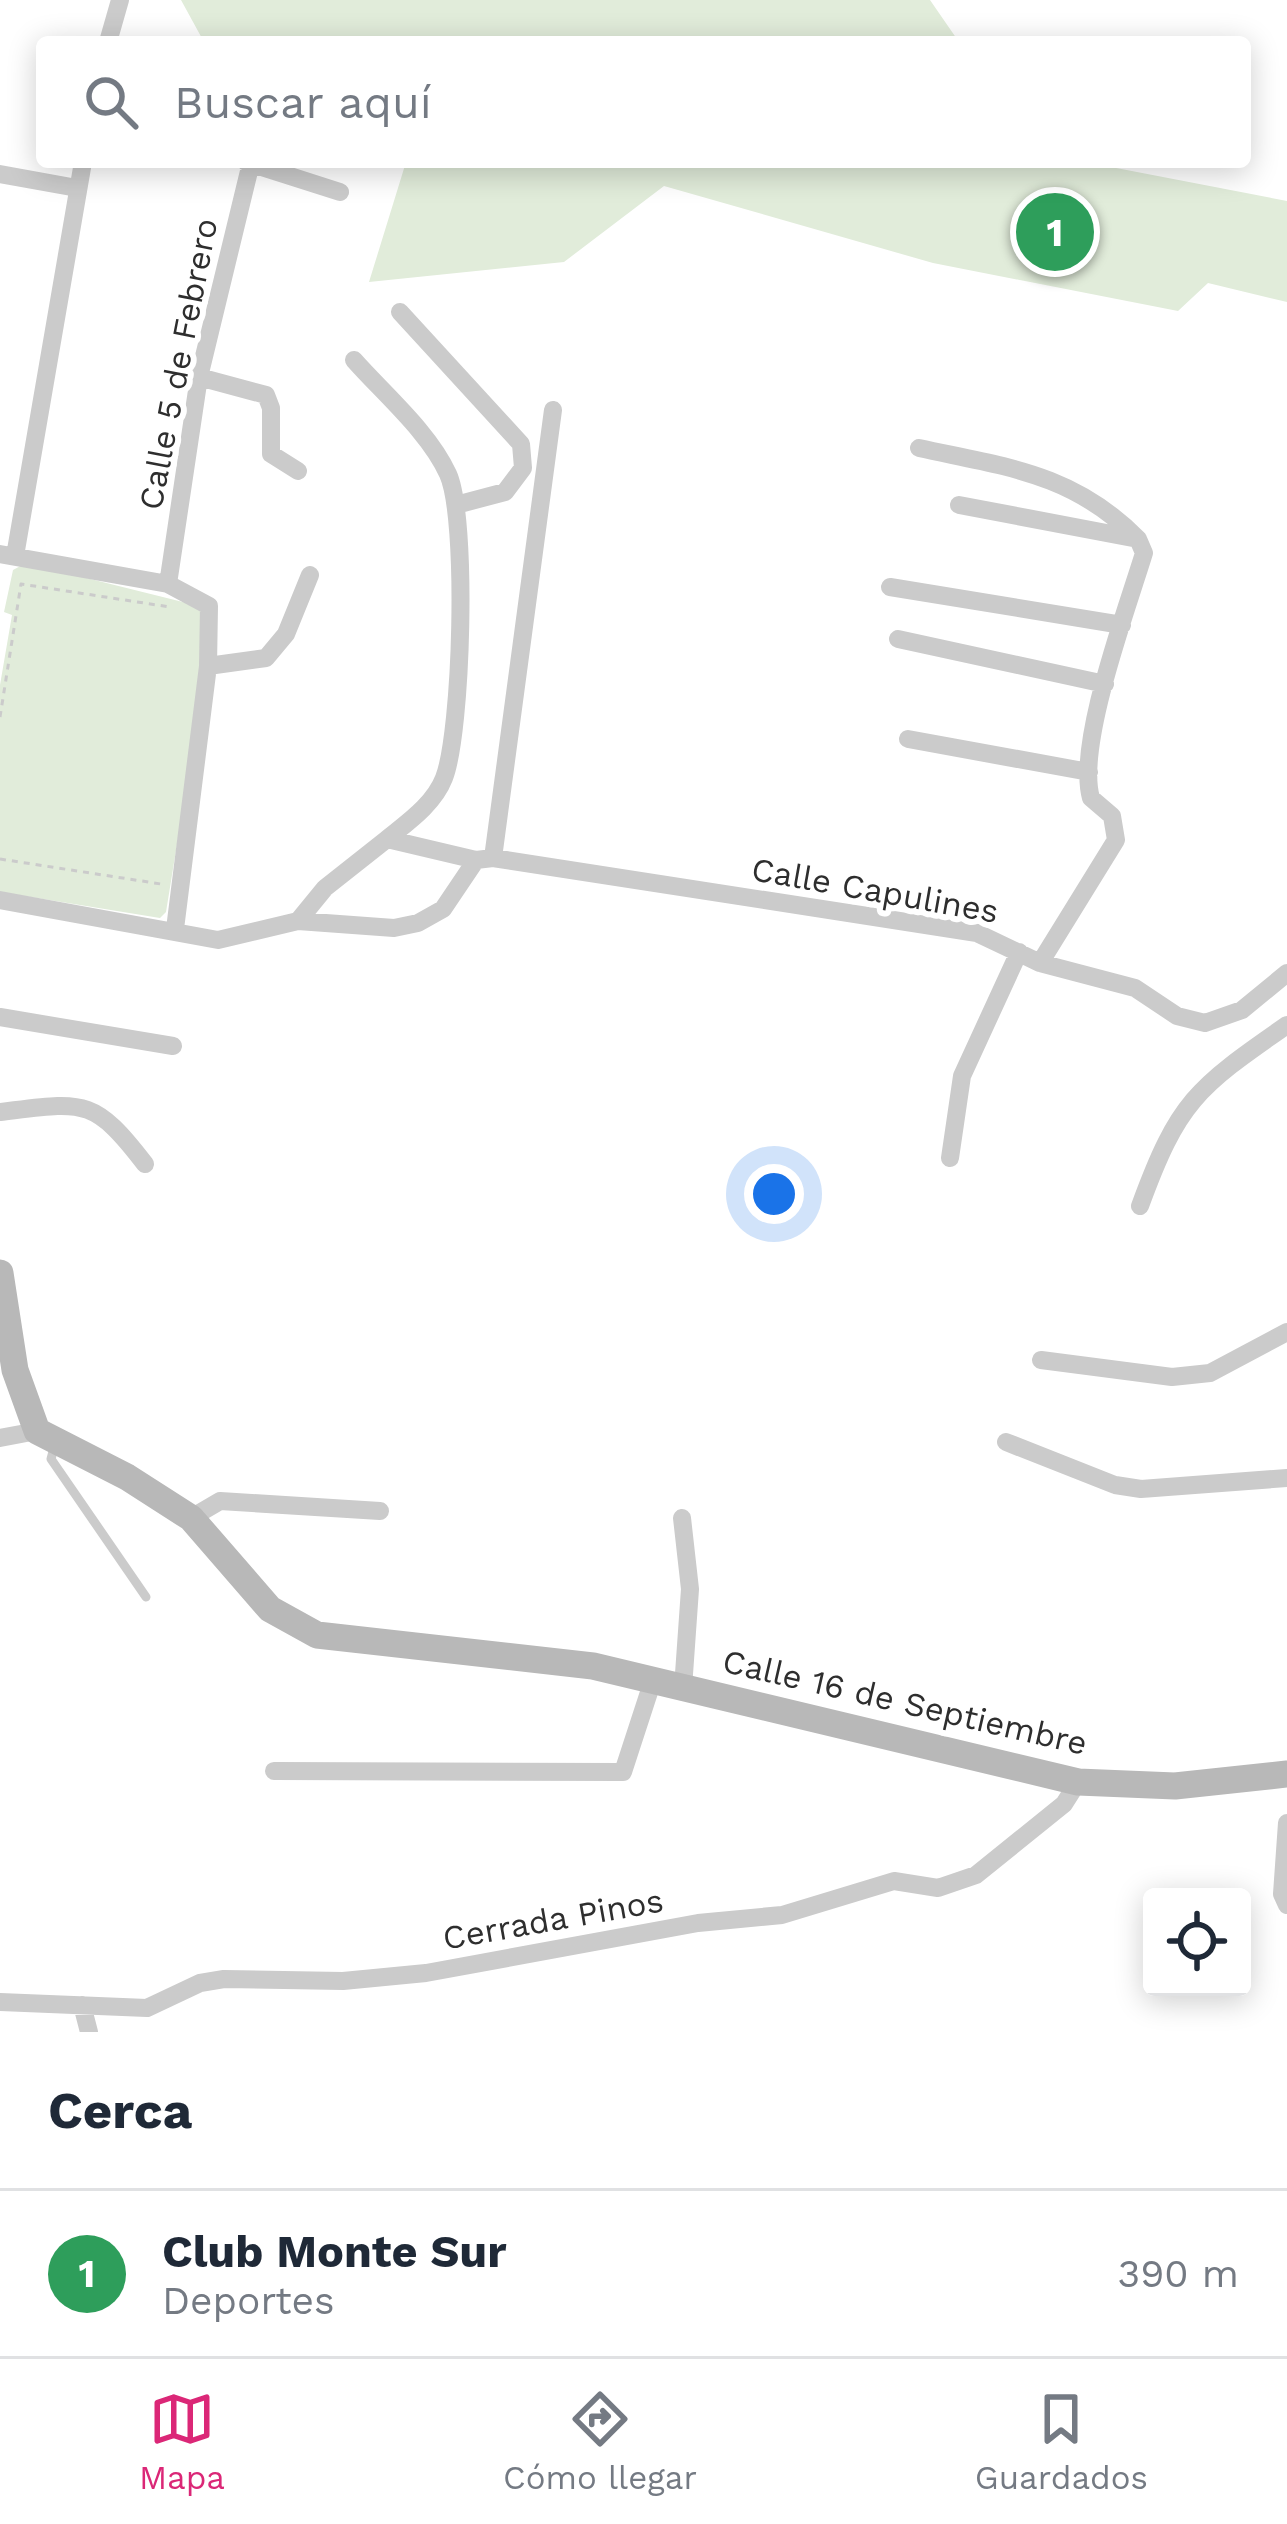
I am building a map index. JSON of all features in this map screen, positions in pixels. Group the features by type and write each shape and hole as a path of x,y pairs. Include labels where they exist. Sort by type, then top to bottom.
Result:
{"main road":[{"path":"0,1273 15,1370 47,1435"},
{"name":"Calle 16 de Septiembre","path":"47,1435 191,1518 270,1609 317,1635 593,1666 1078,1782 1175,1786 1287,1774"}],"street":[{"path":"110,36 120,0"},
{"path":"81,168 7,555 168,584 209,606 208,666 175,928"},
{"name":"Calle 5 de Febrero","path":"168,584 199,377 248,168"},
{"path":"265,168 340,192"},
{"path":"0,174 76,188"},
{"path":"400,311 523,451 523,468 505,492 456,505"},
{"path":"298,921 325,888 418,815 443,781 456,727 456,505 438,457 354,360"},
{"path":"199,377 266,394 272,408 271,454 298,471"},
{"path":"0,899 175,928 218,940 298,921 394,928 418,923 450,901 484,859 553,410"},
{"path":"919,448 1049,476 1107,508 1138,539 1144,554 1105,684 1089,772 1091,798 1112,816 1116,840 1040,963"},
{"path":"959,505 1138,539"},
{"path":"208,666 266,658 286,634 310,575"},
{"path":"890,587 1123,625"},
{"path":"898,639 1105,684"},
{"path":"908,739 1089,772"},
{"name":"Calle Capulines","path":"387,839 484,859 976,933 1040,963 1135,988 1177,1016 1205,1023 1242,1010 1287,973"},
{"path":"950,1158 962,1076 1019,952"},
{"path":"0,1016 173,1046"},
{"path":"1140,1207 1167,1133 1185,1108 1226,1067 1287,1025"},
{"path":"0,1112 88,1107 103,1113 145,1164"},
{"path":"1041,1360 1172,1377 1210,1373 1287,1332"},
{"path":"0,1438 47,1435"},
{"path":"1006,1442 1115,1485 1141,1489 1287,1478"},
{"path":"191,1518 220,1502 380,1510"},
{"path":"682,1518 690,1589 683,1688"},
{"path":"274,1771 623,1772 652,1680"},
{"name":"Cerrada Pinos","path":"0,2002 147,2008 200,1983 224,1979 343,1981 426,1973 698,1923 782,1916 894,1881 938,1888 976,1875 1064,1804 1078,1782"},
{"path":"1287,1822 1282,1894 1287,1906"},
{"path":"82,2005 89,2032"}],"lane":[{"path":"47,1435 51,1459 146,1598"}],"path":[{"path":"0,717 21,584 183,609"},
{"path":"0,859 165,885"}],"green space":[{"path":"181,0 930,0 955,36 201,36"},
{"path":"404,168 1116,168 1287,201 1287,302 1208,283 1178,311 933,263 664,186 564,262 369,282"},
{"path":"26,563 207,608 214,616 166,912 160,918 0,892 0,685 12,615 4,612 13,570"}],"place":[{"name":"Club Monte Sur","path":"1055,232"}]}
